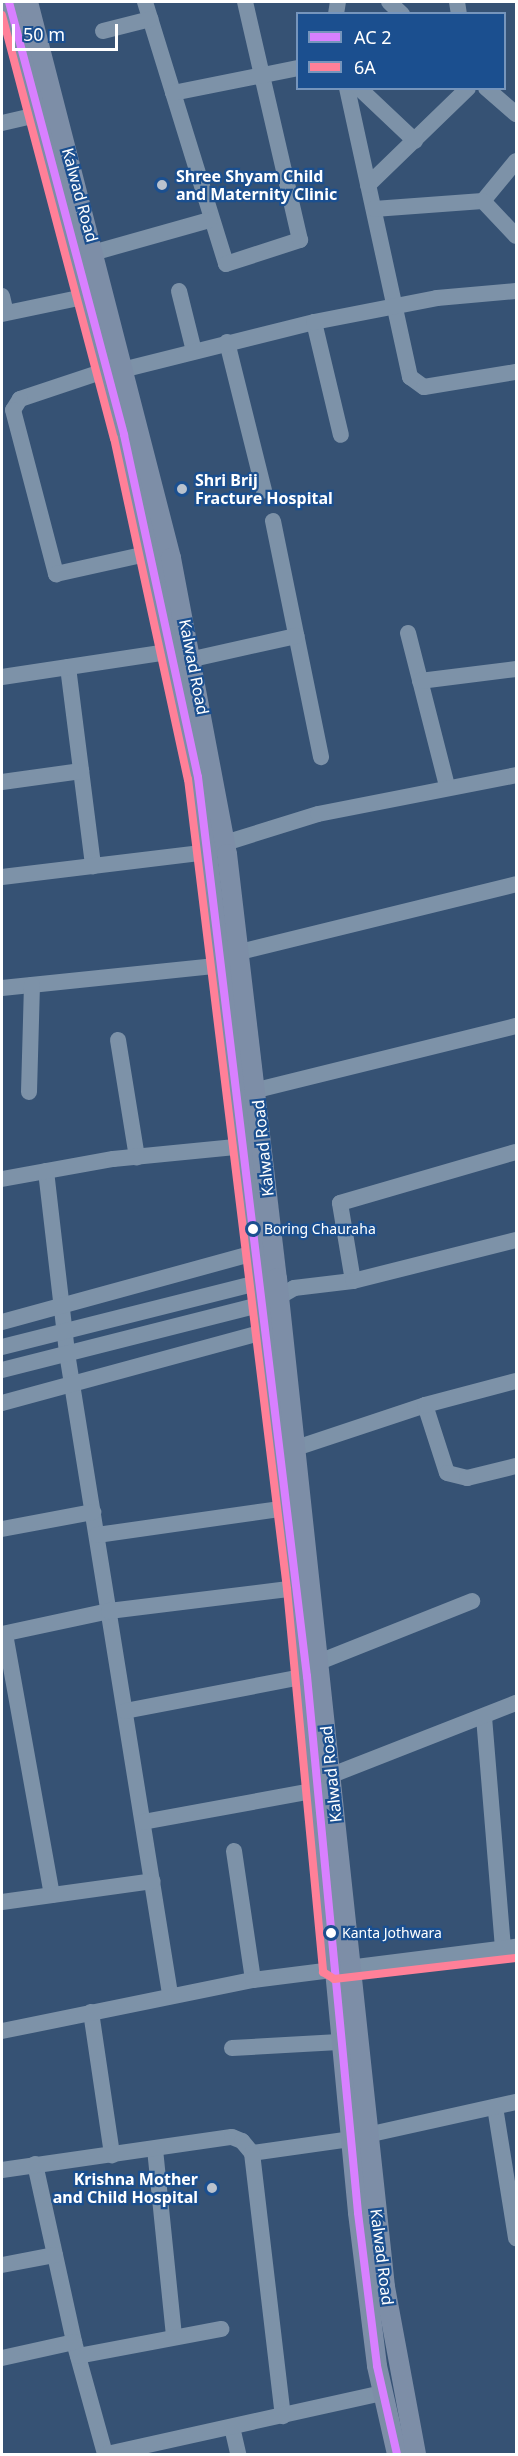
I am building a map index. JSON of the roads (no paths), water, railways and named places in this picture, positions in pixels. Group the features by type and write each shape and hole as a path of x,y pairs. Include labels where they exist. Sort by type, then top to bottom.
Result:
{"main road":[{"name":"Kalwad Road","path":"28,2 96,252 151,553 217,847"},
{"name":"Kalwad Road","path":"8,14 40,114 88,296 117,370 193,659 217,847 256,1090 275,1290 296,1448 313,1669 318,1790 342,1968 359,2137 377,2366 398,2454"},
{"name":"Kalwad Road","path":"235,960 245,1146 258,1252 275,1290 267,1331 286,1508 297,1588 332,1775 342,1968 339,2042 359,2137 397,2364 416,2454"},
{"path":"377,2366 397,2364"}],"street":[{"path":"145,2 224,264 300,240 245,2"},
{"path":"103,31 150,19"},
{"path":"173,93 261,73 296,68"},
{"path":"347,90 396,306 405,370 424,387 516,372"},
{"path":"361,90 415,141"},
{"path":"368,185 466,90"},
{"path":"488,90 516,114"},
{"path":"2,123 40,114"},
{"path":"374,209 483,201 516,161"},
{"path":"483,201 516,236"},
{"path":"96,252 210,220"},
{"path":"179,291 194,351"},
{"path":"151,553 56,574 7,409 20,399 117,370 314,321 396,306 516,291"},
{"path":"3,308 88,296"},
{"path":"314,321 342,435"},
{"path":"227,342 264,490"},
{"path":"273,521 321,757"},
{"path":"408,633 447,786"},
{"path":"193,659 296,636"},
{"path":"2,677 174,651"},
{"path":"68,667 93,866"},
{"path":"420,681 516,669"},
{"path":"2,782 81,771"},
{"path":"2,877 217,847 318,814 447,786 516,775"},
{"path":"2,988 235,960 516,884"},
{"path":"29,1092 32,985"},
{"path":"256,1090 516,1026"},
{"path":"118,1040 137,1157"},
{"path":"2,1179 137,1157 245,1146"},
{"path":"353,1281 340,1203 516,1152"},
{"path":"46,1171 67,1353 170,1994"},
{"path":"2,1347 65,1331 275,1290 353,1281 516,1240"},
{"path":"2,1322 258,1252"},
{"path":"2,1370 67,1353 275,1290"},
{"path":"2,1403 267,1331"},
{"path":"296,1448 425,1405 516,1381"},
{"path":"425,1405 447,1473 467,1478 516,1466"},
{"path":"97,1535 286,1508"},
{"path":"2,1529 93,1512"},
{"path":"52,1895 3,1634 109,1611 297,1588"},
{"path":"125,1711 313,1669 472,1601"},
{"path":"332,1775 516,1703"},
{"path":"2,2031 170,1994 253,1980 510,1948 484,1717"},
{"path":"143,1822 318,1790"},
{"path":"234,1851 253,1980"},
{"path":"2,1902 153,1881"},
{"path":"91,2012 112,2154"},
{"path":"232,2048 339,2042"},
{"path":"252,2153 359,2137 516,2102"},
{"path":"495,2107 516,2238"},
{"path":"2,2170 232,2137 252,2153 283,2416"},
{"path":"154,2149 174,2337"},
{"path":"35,2164 76,2349 106,2454 152,2450 232,2427 383,2393"},
{"path":"2,2265 55,2255"},
{"path":"2,2358 174,2337 220,2329"},
{"path":"232,2427 238,2454"}],"place":[{"name":"Shree Shyam Child and Maternity Clinic","path":"162,185"},
{"name":"Shri Brij Fracture Hospital","path":"182,489"},
{"name":"Boring Chauraha","path":"253,1229"},
{"name":"Kanta Jothwara","path":"331,1933"},
{"name":"Krishna Mother and Child Hospital","path":"212,2188"}]}
